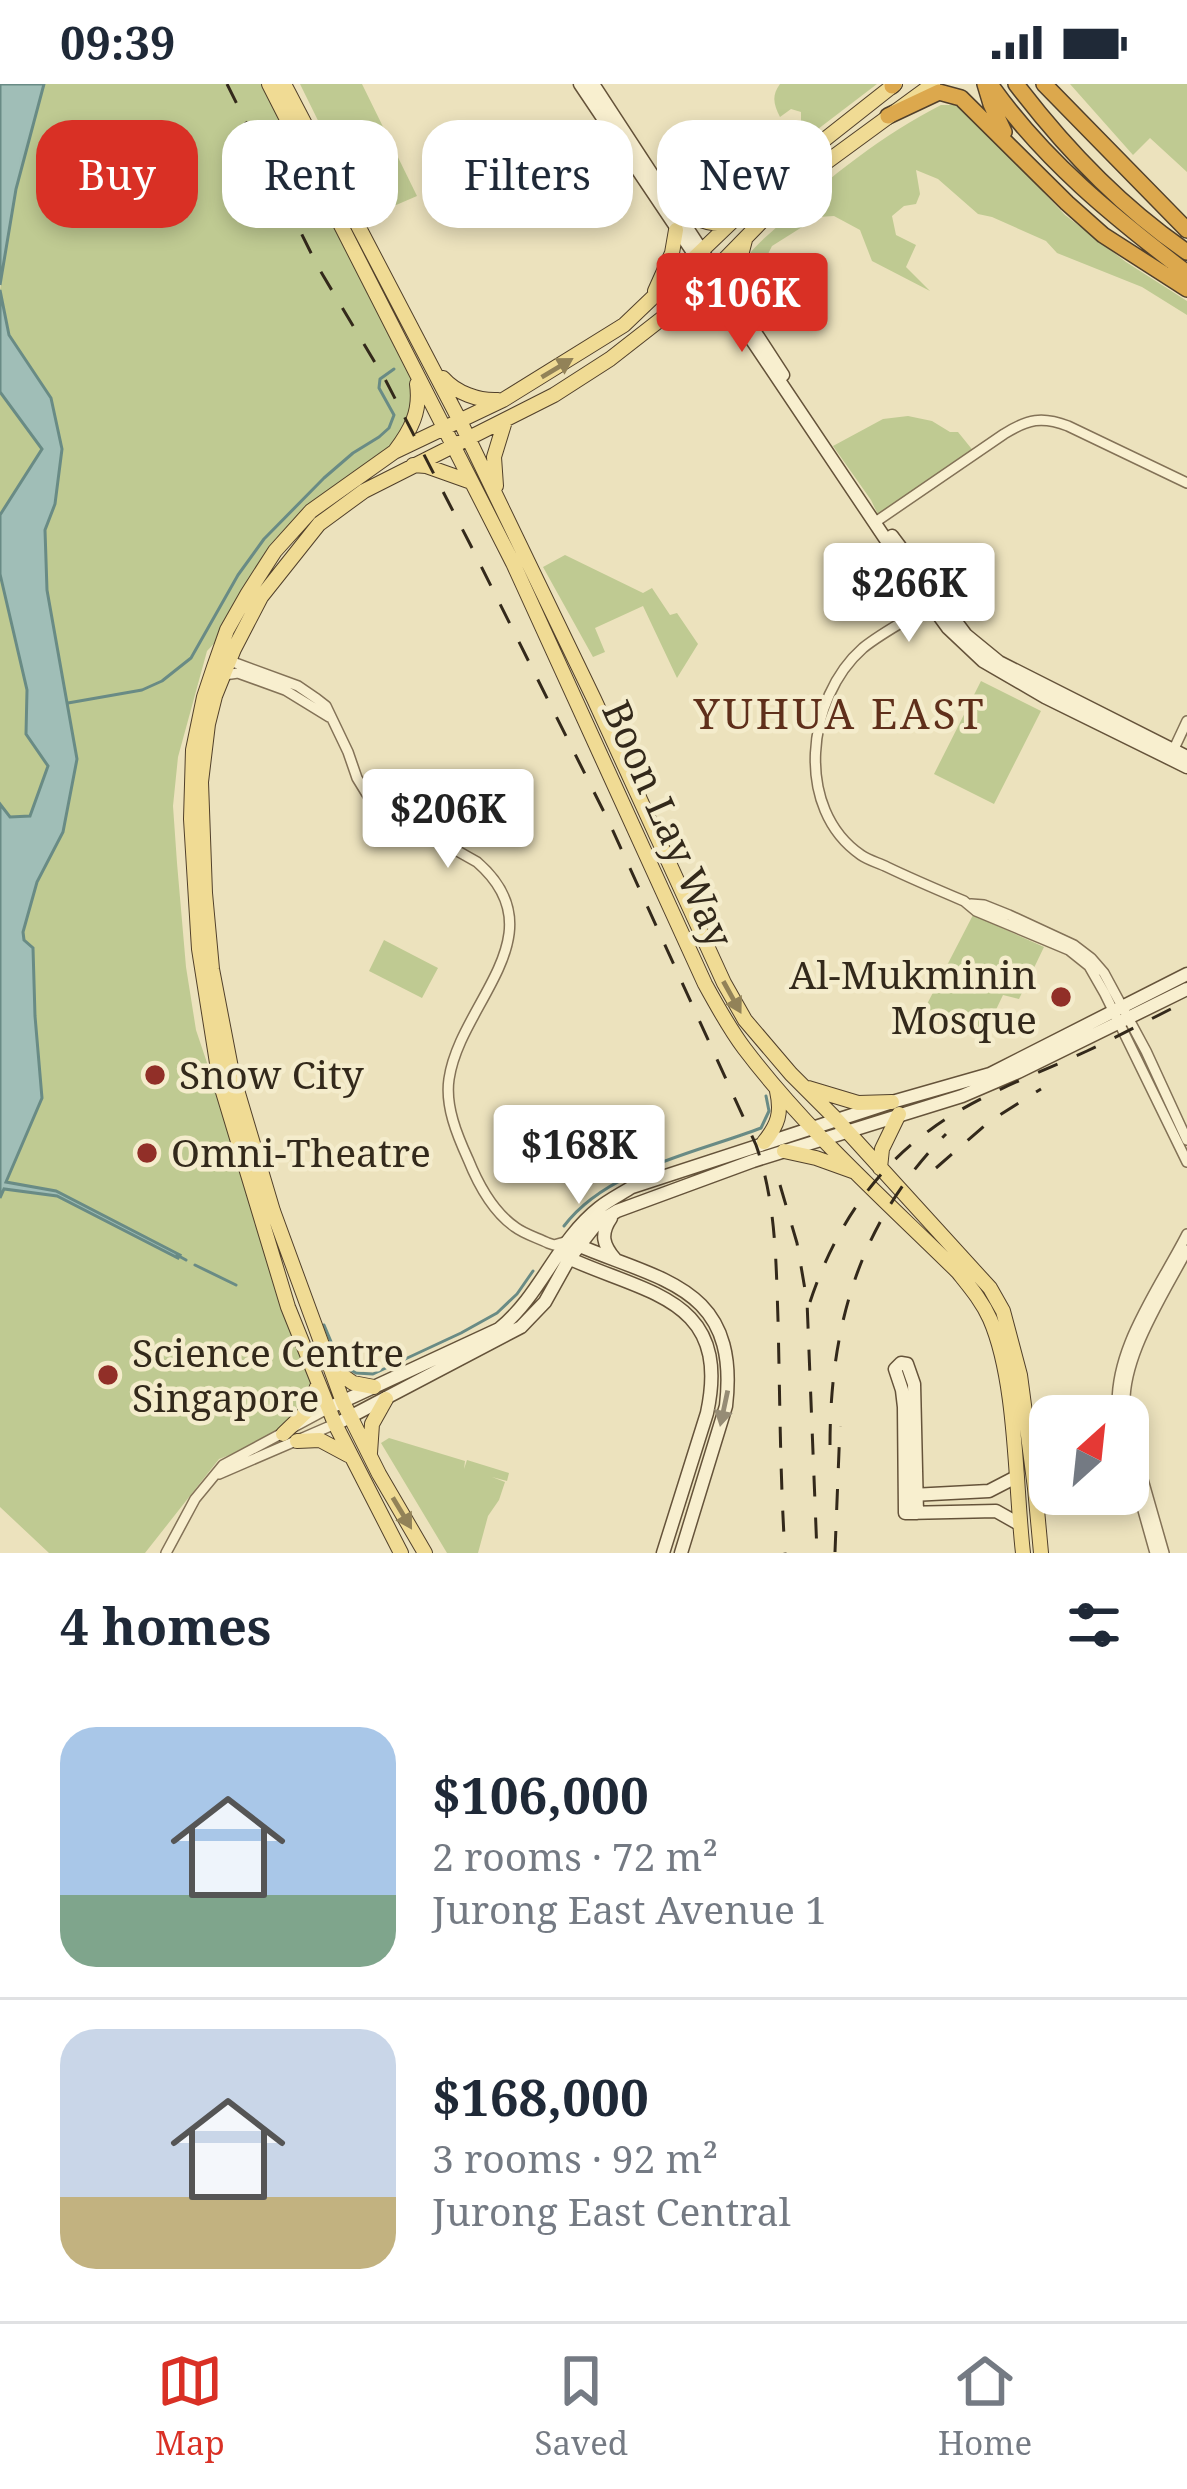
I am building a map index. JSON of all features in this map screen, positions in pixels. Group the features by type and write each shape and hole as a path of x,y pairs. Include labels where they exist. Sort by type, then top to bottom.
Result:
{"highway":[{"path":"988,84 999,123 1014,150"},
{"path":"988,84 1058,164 1187,273"},
{"path":"1016,84 1106,186 1187,252"},
{"path":"1048,84 1187,230"},
{"path":"888,116 939,92 953,94 976,110 1103,235 1187,290"}],"main road":[{"name":"Boon Lay Way","path":"269,84 420,361"},
{"name":"Boon Lay Way","path":"284,84 452,424 497,497 745,1020 976,1269 1003,1312 1020,1375 1041,1553"},
{"path":"580,84 934,602 999,662 1177,755 1187,767"},
{"path":"593,84 657,180"},
{"path":"425,1553 370,1458 318,1382 276,1274 220,1082 195,912 193,750 204,697 261,597 310,534 364,491 554,395 610,359 683,302 802,180 933,84"},
{"path":"832,133 894,85"},
{"path":"685,228 699,255"},
{"path":"222,668 227,631 275,551 311,511 394,452 503,400 600,342 651,301 725,228"},
{"path":"651,301 672,253 676,230"},
{"path":"735,309 734,277 746,235"},
{"path":"683,302 711,301 735,309"},
{"path":"420,361 448,384 487,401 503,400"},
{"path":"394,452 418,408 420,361"},
{"path":"497,497 494,457 505,421"},
{"name":"Boon Lay Way","path":"461,441 471,482 513,563 703,981 745,1048 776,1086 958,1272 990,1319 1006,1382 1022,1553"},
{"path":"413,465 471,482"},
{"path":"370,1458 380,1393 499,1329 520,1311 596,1210 632,1187 764,1142 962,1096 1120,1015 1187,974"},
{"path":"1120,1015 1187,989"},
{"path":"214,1017 260,1173 329,1366 352,1458 401,1553"},
{"path":"764,1142 782,1109 776,1086"},
{"path":"804,1087 896,1108"},
{"path":"880,1168 896,1108"},
{"path":"339,1413 521,1327 556,1284 566,1249 597,1222 784,1151 819,1132"},
{"path":"784,1151 860,1174"},
{"path":"616,1211 604,1234 606,1248 616,1259"},
{"path":"566,1249 616,1259 662,1276 685,1290 716,1327 728,1365 726,1406 682,1553"},
{"path":"566,1249 601,1272 671,1300 702,1335 710,1358 711,1393 663,1553"},
{"path":"556,1284 601,1272"},
{"path":"702,1335 716,1327"},
{"path":"911,1495 902,1390 895,1370 901,1363 907,1364 914,1384 917,1464 911,1495 905,1513 997,1511 1019,1523"},
{"path":"329,1366 353,1383 380,1393"},
{"path":"290,1438 310,1409 318,1382"},
{"path":"290,1438 320,1440 352,1458"},
{"path":"917,1464 932,1486 952,1494"},
{"path":"911,1495 989,1492 1016,1477"}],"street":[{"path":"877,521 1004,434 1038,418 1068,426 1187,483"},
{"path":"934,602 863,649 836,682 819,722 814,759 827,813 861,855 1077,956 1120,1015 1187,1140"},
{"path":"222,668 298,686 326,706 368,796 382,809 477,862 495,880 510,917 509,939 452,1063 449,1107 476,1180 488,1198 515,1227 566,1249"},
{"path":"1177,755 1187,721"},
{"path":"1120,1015 1187,1162"},
{"path":"1117,1395 1123,1360 1187,1234"},
{"path":"1124,1395 1131,1359 1187,1250"},
{"path":"166,1553 195,1499 223,1465 339,1413"},
{"path":"290,1438 339,1413"},
{"path":"1149,1510 1160,1553"},
{"path":"1147,1515 1160,1553"}],"green space":[{"path":"44,84 269,84 287,120 222,120 222,228 343,228 414,367 419,397 401,444 311,511 207,651 178,757 173,806 196,1030 315,1385 316,1416 288,1433 219,1459 145,1553 49,1553 0,1507 0,1198 42,1098 33,948 23,932 37,882 63,831 77,759 47,590 45,530 55,504 62,449 51,398 9,335 0,290 16,189"},
{"path":"300,84 362,84 380,120 318,120"},
{"path":"780,84 877,84 830,120 801,120 801,112 791,109 780,117 775,93"},
{"path":"1070,84 1187,84 1187,172 1150,138 1133,155"},
{"path":"941,105 966,111 1065,215 1187,301 1187,315 1142,287 978,214 938,179 916,170 920,194 916,204 892,216 896,235 916,245 906,267 930,291 872,261 860,230 832,216 832,178"},
{"path":"398,157 417,196 398,204"},
{"path":"775,228 801,228 772,246 757,296 759,309 741,301 740,283 748,256"},
{"path":"0,392 42,449 0,515"},
{"path":"908,416 958,432 975,453 880,519 833,446 883,419"},
{"path":"565,555 643,593 652,588 670,615 677,613 698,644 677,678 643,606 595,628 605,652 593,657 543,567"},
{"path":"0,574 27,690 26,734 48,766 30,816 9,817 0,804"},
{"path":"981,681 1041,711 994,804 934,774"},
{"path":"973,915 1044,947 1019,999 1003,995 984,1035 925,1008"},
{"path":"384,940 438,968 422,998 369,971"},
{"path":"389,1438 465,1461 464,1469 467,1460 509,1473 507,1481 492,1477 505,1482 488,1516 478,1553 447,1553 381,1443"}],"water":[{"path":"0,84 44,84 16,189 0,285"},
{"path":"0,290 9,335 51,398 62,449 55,504 45,530 47,590 77,759 63,832 37,882 23,932 33,948 42,1098 6,1182 56,1191 180,1255 178,1258 57,1196 4,1189 0,1198 0,804 10,817 30,816 48,766 26,734 27,690 0,574 0,515 42,449 0,392"}],"waterway":[{"path":"68,703 142,690 191,658 264,539 324,478 389,428 394,415 379,388 380,379 394,369"},
{"path":"564,1226 582,1206 628,1177 761,1128 769,1111 766,1096"},
{"path":"177,1255 186,1260"},
{"path":"195,1265 236,1285"},
{"path":"324,1325 345,1367 373,1374 497,1313 533,1271"}],"railway":[{"path":"227,84 318,267 386,381 608,820 756,1145 768,1188 775,1254 785,1553"},
{"path":"810,1302 856,1207 909,1147 987,1096 1187,1001"},
{"path":"936,1168 990,1121 1041,1089"},
{"path":"830,1445 836,1358 856,1277 892,1202 946,1134"},
{"path":"780,1185 807,1301 817,1553"},
{"path":"835,1552 840,1426"}],"place":[{"name":"Al-Mukminin Mosque","path":"1061,997"},
{"name":"Snow City","path":"155,1075"},
{"name":"Omni-Theatre","path":"147,1153"},
{"name":"Science Centre Singapore","path":"108,1375"}],"district":[{"name":"YUHUA EAST","path":"840,714"}]}
